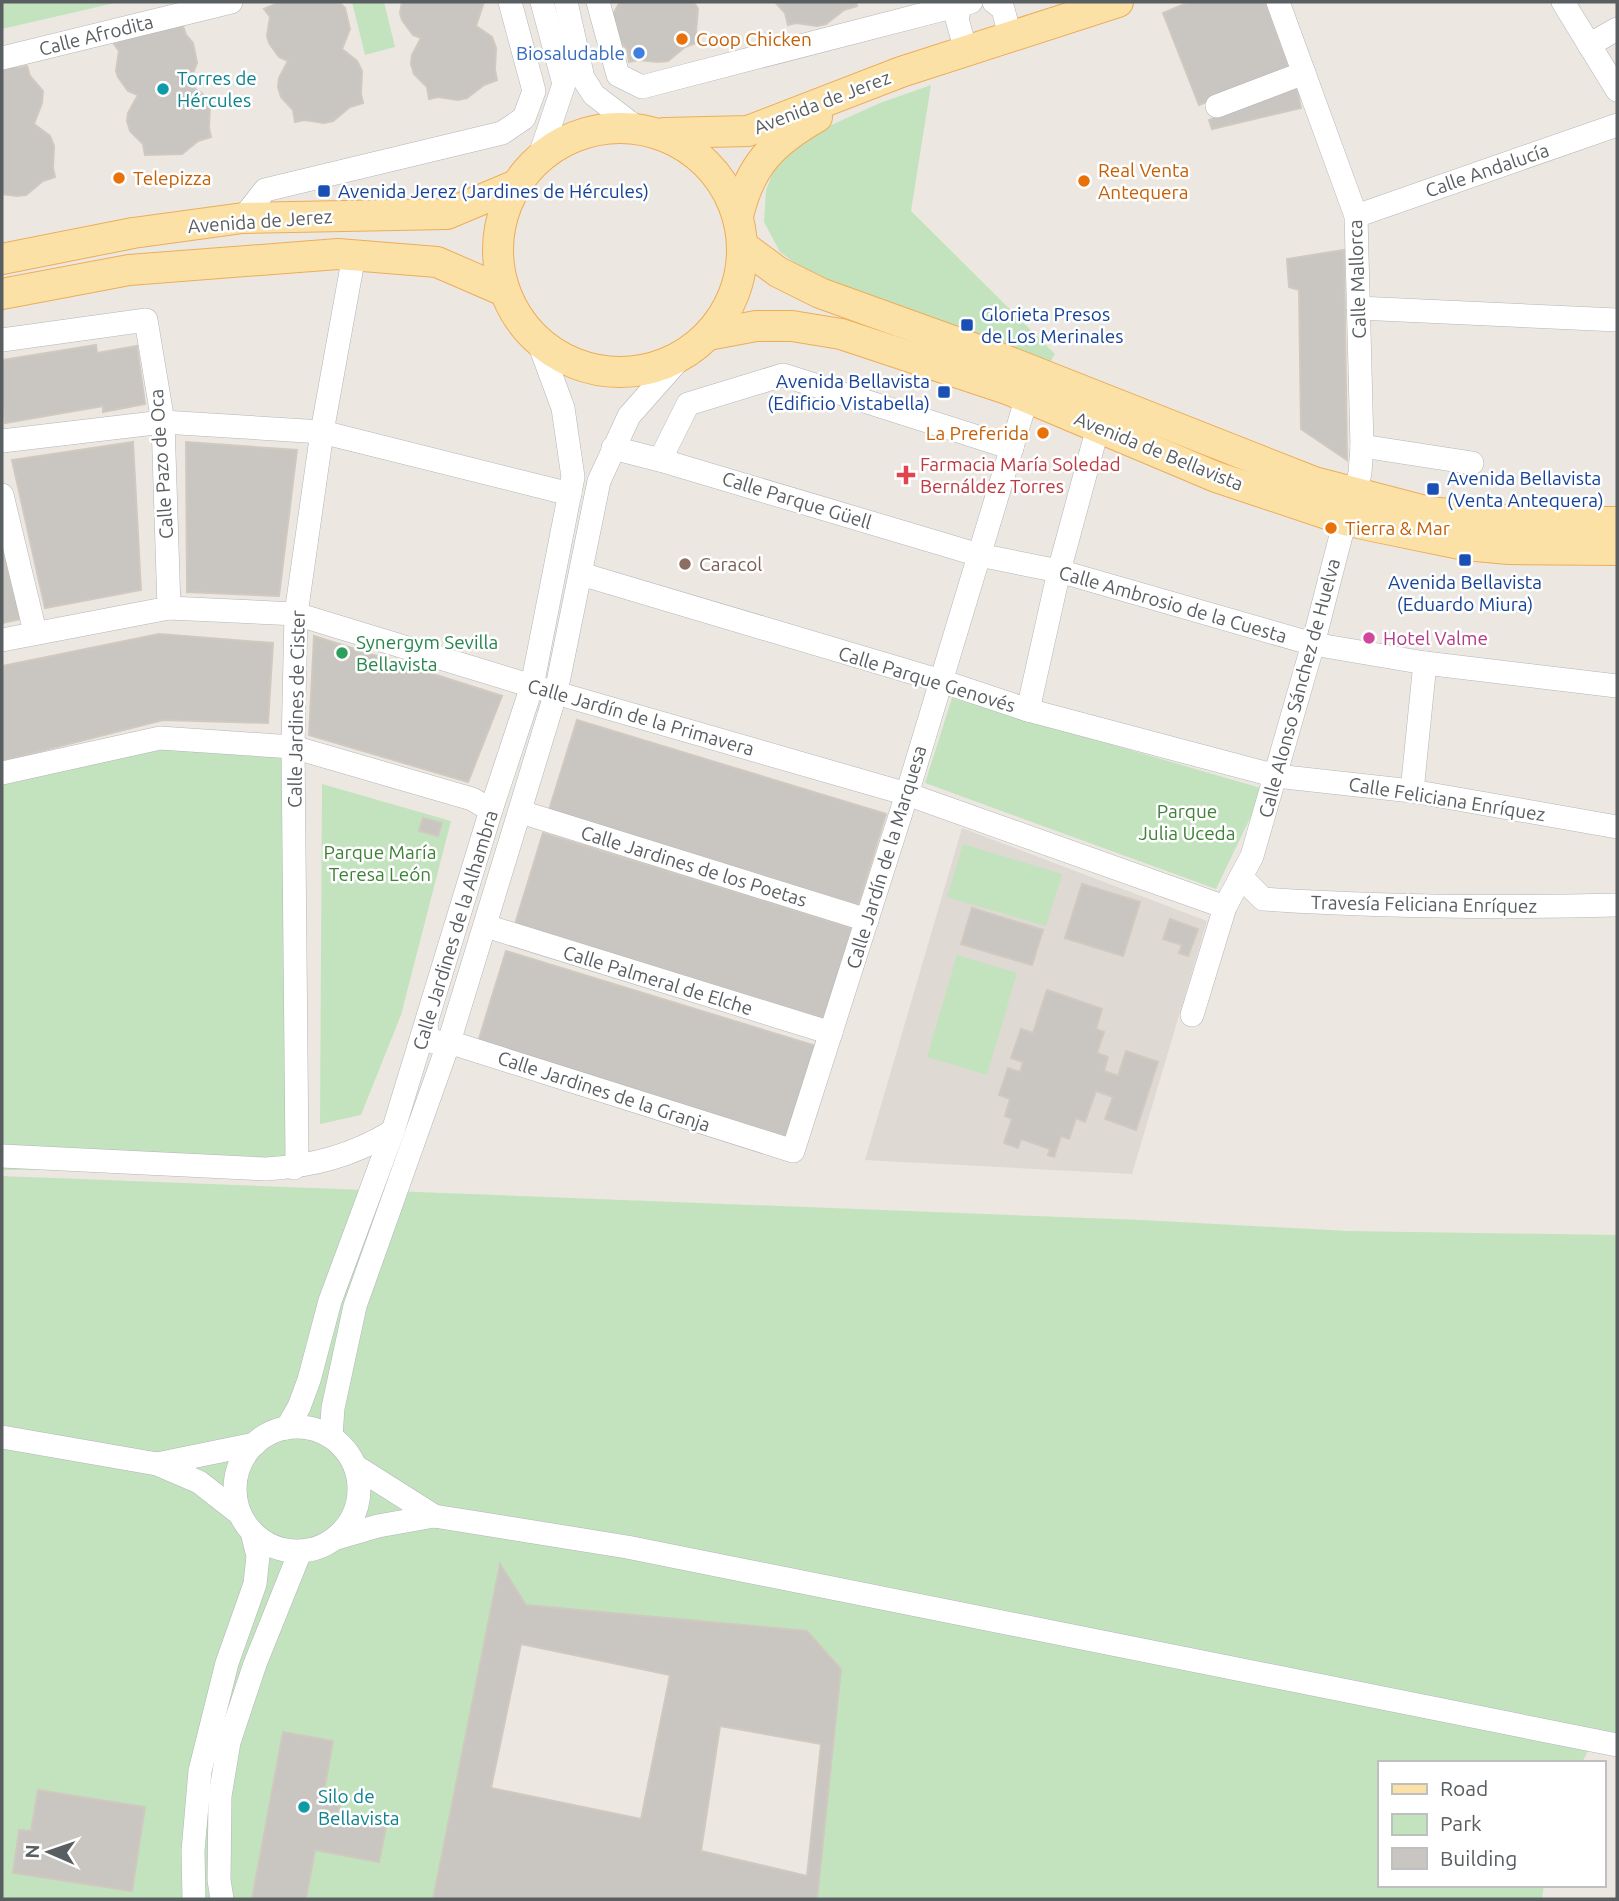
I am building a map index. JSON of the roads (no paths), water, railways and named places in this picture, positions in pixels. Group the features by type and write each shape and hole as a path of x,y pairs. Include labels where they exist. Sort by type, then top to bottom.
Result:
{"main road":[{"name":"Avenida de Jerez","path":"649,131 748,131 901,72 1118,2"},
{"name":"Avenida de Jerez","path":"738,216 744,192 773,146 814,119 901,72"},
{"path":"600,128 649,131 686,146 726,184 738,216 743,246 739,279 727,309 708,335 682,356 646,370 608,373 571,363 539,343 518,319 504,291 497,255 501,218 516,185 539,158 556,144 577,134 600,128"},
{"name":"Avenida de Jerez","path":"2,259 133,233 243,218 447,214 516,185"},
{"name":"Avenida de Bellavista","path":"743,246 778,272 820,293 992,355 1314,482 1350,506 1526,522 1617,522"},
{"name":"Avenida de Jerez","path":"2,293 129,270 338,254 437,262 504,291"},
{"name":"Avenida de Bellavista","path":"708,335 756,327 792,326 841,334 1027,397 1216,477 1350,506 1465,545 1509,549 1617,550"}],"street":[{"name":"Calle Afrodita","path":"2,58 230,2"},
{"path":"243,218 265,190 502,133 524,118 534,91 510,2"},
{"path":"539,158 564,84 542,2"},
{"path":"566,2 583,78 594,95 649,131"},
{"path":"598,2 618,75 642,87 965,4"},
{"path":"995,2 1003,9 1010,36"},
{"name":"Calle Mallorca","path":"1278,2 1356,216 1362,446 1360,473 1350,506"},
{"path":"1563,2 1617,90"},
{"path":"965,4 957,19 966,51"},
{"path":"1590,45 1617,29"},
{"path":"1217,106 1304,73"},
{"name":"Calle Andalucía","path":"1356,216 1617,125"},
{"name":"Calle Jardines de Cister","path":"294,1167 297,1158 293,747 296,614 322,432 354,255"},
{"path":"1358,308 1617,320"},
{"name":"Calle Pazo de Oca","path":"2,340 146,320 163,422 169,608"},
{"name":"Calle Jardines de la Alhambra","path":"287,1428 299,1407 309,1380 330,1301 393,1131 491,810 532,686 573,477 563,408 539,343"},
{"name":"Calle Jardines de la Alhambra","path":"331,1436 333,1408 355,1306 449,1042 556,692 599,481 629,416 682,356"},
{"path":"660,460 688,404 783,375 1012,448"},
{"name":"Calle Jardín de la Marquesa","path":"793,1151 942,681 1027,397"},
{"path":"2,441 163,422 322,432 570,494"},
{"path":"1028,710 1059,571 1098,427"},
{"path":"1362,446 1472,463"},
{"name":"Calle Parque Güell","path":"613,448 979,555"},
{"path":"2,495 35,632"},
{"name":"Calle Alonso Sánchez de Huelva","path":"1192,1015 1225,907 1252,856 1350,506"},
{"name":"Calle Ambrosio de la Cuesta","path":"979,555 1059,571 1313,644 1425,663 1617,686"},
{"name":"Calle Parque Genovés","path":"581,574 942,681 1028,710 1276,776"},
{"name":"Calle Jardín de la Primavera","path":"2,640 169,608 296,614 532,686 906,794 1225,907"},
{"path":"1412,791 1425,663"},
{"path":"2,773 160,738 293,747 472,799 491,810"},
{"name":"Calle Feliciana Enríquez","path":"1276,776 1412,791 1617,827"},
{"name":"Calle Jardines de los Poetas","path":"521,812 867,920"},
{"name":"Travesía Feliciana Enríquez","path":"1241,877 1264,899 1344,905 1480,908 1617,905"},
{"name":"Calle Palmeral de Elche","path":"486,926 831,1032"},
{"name":"Calle Jardines de la Granja","path":"426,1024 430,1040 449,1042 793,1151"},
{"path":"2,1156 266,1169 319,1163 345,1156 393,1131"},
{"path":"194,1899 194,1851 200,1771 227,1663 255,1584 258,1556 236,1496 237,1476 243,1459 255,1444 270,1433 302,1427 331,1436 345,1449 355,1466 360,1486 357,1505 349,1523 337,1538"},
{"path":"2,1437 157,1464 198,1482 270,1545 284,1550 300,1552 319,1548 337,1538 378,1526 434,1516 627,1547 1617,1745"},
{"path":"157,1464 255,1444"},
{"path":"355,1466 434,1516"},
{"path":"222,1899 219,1880 220,1796 229,1742 255,1664 300,1552"}],"place":[{"name":"Coop Chicken","path":"682,39"},
{"name":"Biosaludable","path":"639,53"},
{"name":"Torres de Hércules","path":"163,89"},
{"name":"Telepizza","path":"119,178"},
{"name":"Real Venta Antequera","path":"1084,181"},
{"name":"Avenida Jerez (Jardines de Hércules)","path":"324,191"},
{"name":"Glorieta Presos de Los Merinales","path":"967,325"},
{"name":"Avenida Bellavista (Edificio Vistabella)","path":"944,392"},
{"name":"La Preferida","path":"1043,433"},
{"name":"Farmacia María Soledad Bernáldez Torres","path":"906,475"},
{"name":"Avenida Bellavista (Venta Antequera)","path":"1433,489"},
{"name":"Tierra & Mar","path":"1331,528"},
{"name":"Avenida Bellavista (Eduardo Miura)","path":"1465,560"},
{"name":"Caracol","path":"685,564"},
{"name":"Hotel Valme","path":"1369,638"},
{"name":"Synergym Sevilla Bellavista","path":"342,653"},
{"name":"Silo de Bellavista","path":"304,1807"}],"park label":[{"name":"Parque Julia Uceda","path":"1187,822"},
{"name":"Parque María Teresa León","path":"380,863"}]}
